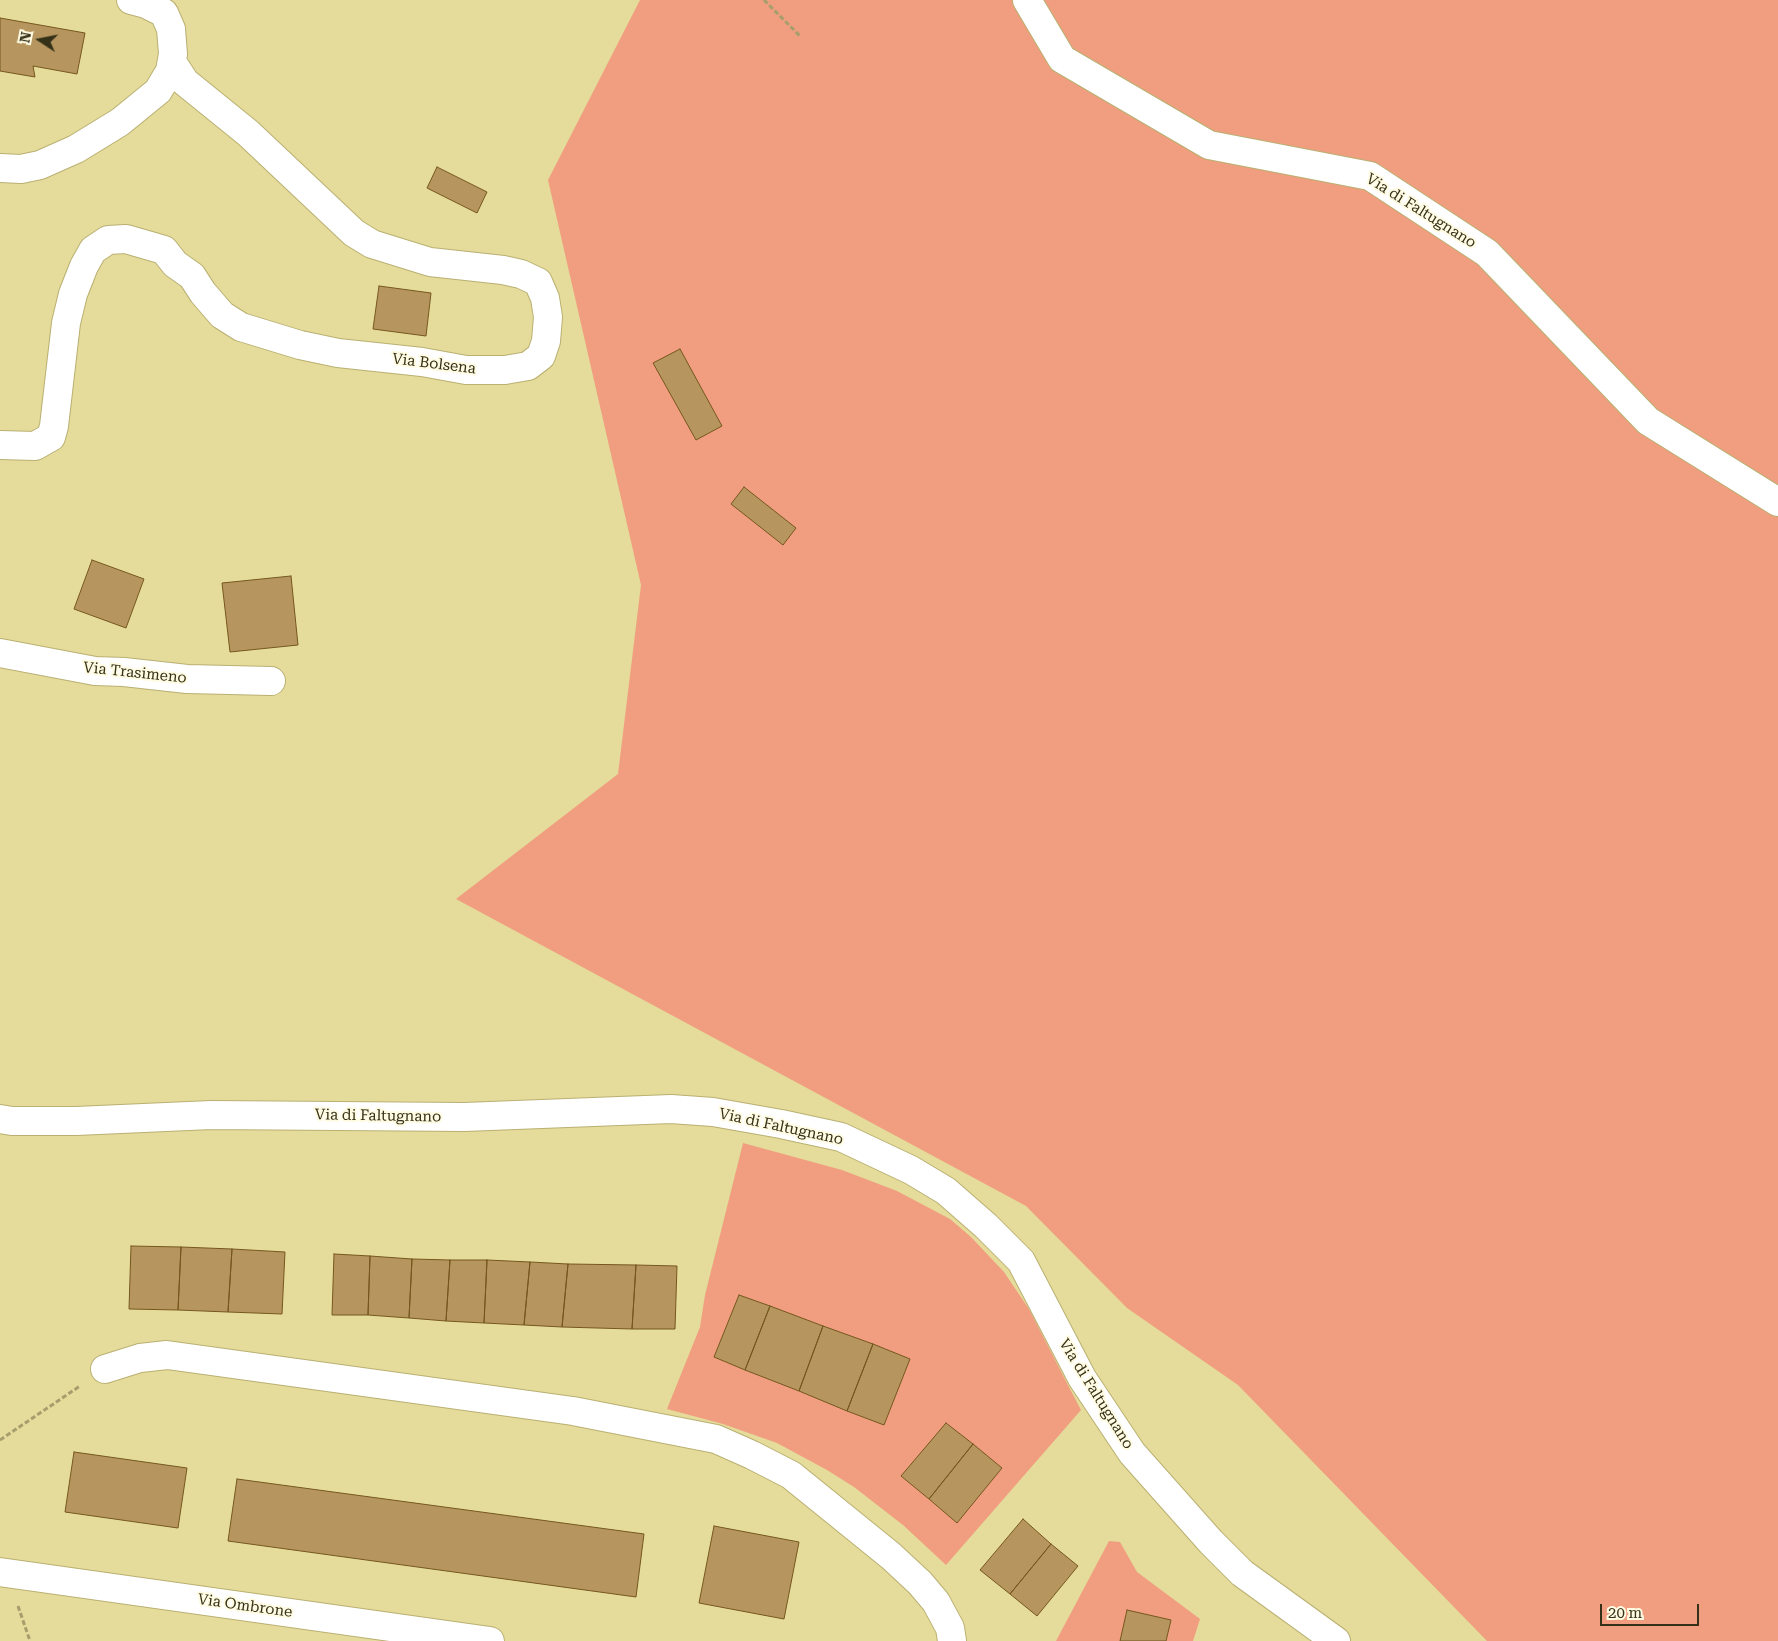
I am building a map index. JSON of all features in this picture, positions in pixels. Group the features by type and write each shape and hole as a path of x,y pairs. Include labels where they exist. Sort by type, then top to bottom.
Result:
{"street":[{"path":"0,168 21,169 40,166 76,150 120,122 158,91 170,71 172,62 171,29 164,13 146,4 131,0"},
{"name":"Via di Faltugnano","path":"1027,0 1062,60 1209,145 1370,176 1487,253 1648,421 1778,502"},
{"name":"Via Bolsena","path":"0,445 35,446 51,437 54,426 66,323 73,294 84,266 93,250 108,240 126,239 164,250 175,264 192,276 222,316 241,327 291,343 338,352 422,362 466,370 505,370 528,366 541,356 546,341 548,317 546,298 538,282 521,274 503,270 430,262 372,244 354,233 248,133 185,82 172,62"},
{"name":"Via Trasimeno","path":"0,653 94,671 124,672 188,679 271,681"},
{"name":"Via di Faltugnano","path":"0,1119 12,1121 76,1121 211,1115 464,1117 671,1109 713,1112 841,1137 911,1170 946,1191 986,1226 1021,1261 1082,1378 1132,1453 1211,1542 1242,1572 1336,1641"},
{"path":"105,1369 140,1358 167,1355 573,1412 646,1424 716,1439 791,1475 891,1556 920,1583 936,1602 950,1628 952,1641"},
{"name":"Via Ombrone","path":"0,1572 490,1641"}],"path":[{"path":"764,0 800,36"},
{"path":"0,1440 105,1369"}],"shaded area":[{"path":"640,0 1778,0 1778,1641 1487,1641 1238,1385 1127,1308 1026,1206 456,899 618,774 641,585 548,180"},
{"path":"743,1143 842,1170 897,1191 950,1219 971,1237 1004,1272 1029,1309 1081,1410 946,1565 903,1525 854,1487 827,1470 777,1443 723,1424 667,1409 700,1327 705,1295"},
{"path":"1109,1541 1120,1542 1137,1572 1200,1619 1193,1641 1056,1641"}],"building":[{"path":"0,18 85,33 77,74 33,66 35,77 0,71"},
{"path":"437,167 487,192 477,213 427,188"},
{"path":"379,286 431,293 426,336 373,329"},
{"path":"680,349 722,426 696,440 653,363"},
{"path":"744,487 796,528 783,545 731,504"},
{"path":"92,560 144,579 126,628 74,609"},
{"path":"291,576 298,645 230,652 222,583"},
{"path":"131,1246 181,1247 178,1310 129,1309"},
{"path":"181,1247 232,1249 228,1312 178,1310"},
{"path":"232,1249 285,1252 282,1314 228,1312"},
{"path":"334,1254 370,1256 368,1315 332,1315"},
{"path":"370,1256 412,1259 409,1318 368,1315"},
{"path":"412,1259 450,1260 446,1321 409,1318"},
{"path":"450,1260 487,1260 484,1323 446,1321"},
{"path":"487,1260 530,1262 524,1325 484,1323"},
{"path":"530,1262 568,1264 562,1327 524,1325"},
{"path":"568,1264 636,1265 632,1329 562,1327"},
{"path":"636,1265 677,1266 675,1329 632,1329"},
{"path":"739,1295 770,1306 745,1370 714,1357"},
{"path":"770,1306 823,1326 799,1391 745,1370"},
{"path":"823,1326 873,1344 847,1411 799,1391"},
{"path":"873,1344 910,1359 884,1425 847,1411"},
{"path":"946,1423 973,1444 929,1499 901,1476"},
{"path":"973,1444 1002,1468 957,1523 929,1499"},
{"path":"74,1452 187,1468 178,1528 65,1512"},
{"path":"237,1479 644,1534 636,1597 228,1541"},
{"path":"1023,1519 1051,1544 1010,1594 980,1570"},
{"path":"714,1526 799,1542 784,1619 699,1603"},
{"path":"1051,1544 1078,1566 1037,1616 1010,1594"},
{"path":"1127,1610 1171,1620 1166,1641 1120,1641"}]}
